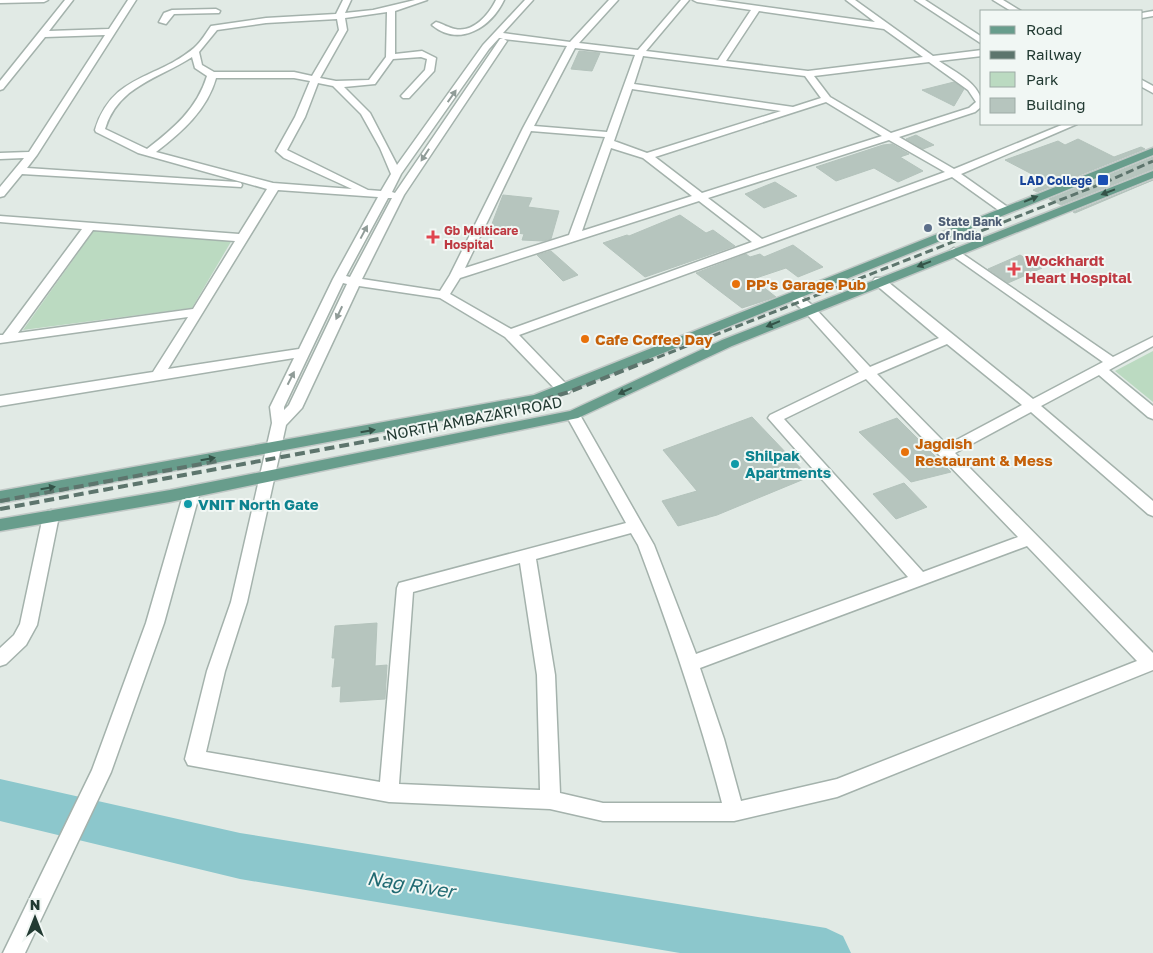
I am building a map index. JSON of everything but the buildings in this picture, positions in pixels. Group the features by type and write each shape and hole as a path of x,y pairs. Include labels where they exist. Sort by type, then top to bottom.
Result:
{"main road":[{"name":"NORTH AMBAZARI ROAD","path":"0,497 272,447 522,404 564,390 1004,210 1153,152"},
{"name":"NORTH AMBAZARI ROAD","path":"0,525 51,516 190,498 265,477 573,415 727,343 1153,174"}],"street":[{"path":"0,1 44,0"},
{"path":"0,87 69,0"},
{"path":"0,194 32,155 132,0"},
{"path":"217,0 214,28 195,52 121,93 102,116 100,130 148,153 274,187"},
{"path":"347,0 340,15 343,30 315,79 300,117 281,151 288,156 370,193"},
{"path":"214,28 258,22 391,10 423,0"},
{"path":"436,25 465,32 486,21 500,0"},
{"path":"443,294 456,275 528,128 572,45 614,0"},
{"path":"574,238 640,53 685,0"},
{"path":"697,0 887,27"},
{"path":"850,0 970,88 980,101"},
{"path":"919,0 980,40"},
{"path":"997,0 1014,10"},
{"path":"533,3 502,36 396,174 339,279 277,407 278,423 239,602 216,671 195,759 389,793 550,800 603,812 734,812 837,788 1152,663 868,373 809,309 794,296"},
{"path":"720,63 757,8"},
{"path":"195,52 198,66 212,75 294,75 336,84 372,82 390,57 391,10"},
{"path":"163,22 166,15 172,12 216,11"},
{"path":"42,34 111,32"},
{"path":"502,36 808,74 980,53"},
{"path":"278,423 294,408 398,195 502,36"},
{"path":"390,57 422,54 432,58 429,72 406,96"},
{"path":"808,74 827,99 953,173 1004,210"},
{"path":"148,153 168,138 197,107 206,93 212,75"},
{"path":"336,84 364,113 385,148 396,174"},
{"path":"628,86 794,109"},
{"path":"647,156 827,99"},
{"path":"456,275 972,110 980,103"},
{"path":"510,334 953,173 1070,125"},
{"path":"528,128 609,139 647,156 760,243"},
{"path":"0,156 32,155"},
{"path":"19,171 398,195"},
{"path":"158,377 274,187"},
{"path":"0,220 243,238"},
{"path":"4,338 90,226"},
{"path":"954,252 1113,362"},
{"path":"339,279 443,294 510,334 564,390"},
{"path":"879,282 1032,406 1153,510"},
{"path":"4,338 198,312"},
{"path":"920,579 775,418 868,373 948,339"},
{"path":"945,452 1153,341"},
{"path":"0,401 304,352"},
{"path":"1100,369 1153,414"},
{"path":"573,415 646,545 690,664 715,739 734,812"},
{"path":"14,953 101,772 155,623 190,498"},
{"path":"0,659 20,640 28,625 51,516"},
{"path":"389,793 405,588 636,526"},
{"path":"690,664 1030,539"},
{"path":"527,555 546,676 550,800"}],"green space":[{"path":"95,229 232,240 192,308 23,330"},
{"path":"1153,351 1153,402 1115,371"}],"waterway":[{"name":"Nag River","path":"0,800 240,856 826,953"}],"railway":[{"path":"646,362 1106,182 1153,161"},
{"path":"0,509 406,434 489,416 569,392 650,360"},
{"path":"0,501 218,461"}],"place":[{"name":"LAD College","path":"1103,180"},
{"name":"State Bank of India","path":"928,228"},
{"name":"Gb Multicare Hospital","path":"433,237"},
{"name":"Wockhardt Heart Hospital","path":"1014,269"},
{"name":"PP's Garage Pub","path":"736,284"},
{"name":"Cafe Coffee Day","path":"585,339"},
{"name":"Jagdish Restaurant & Mess","path":"905,452"},
{"name":"Shilpak Apartments","path":"735,464"},
{"name":"VNIT North Gate","path":"188,504"}]}
